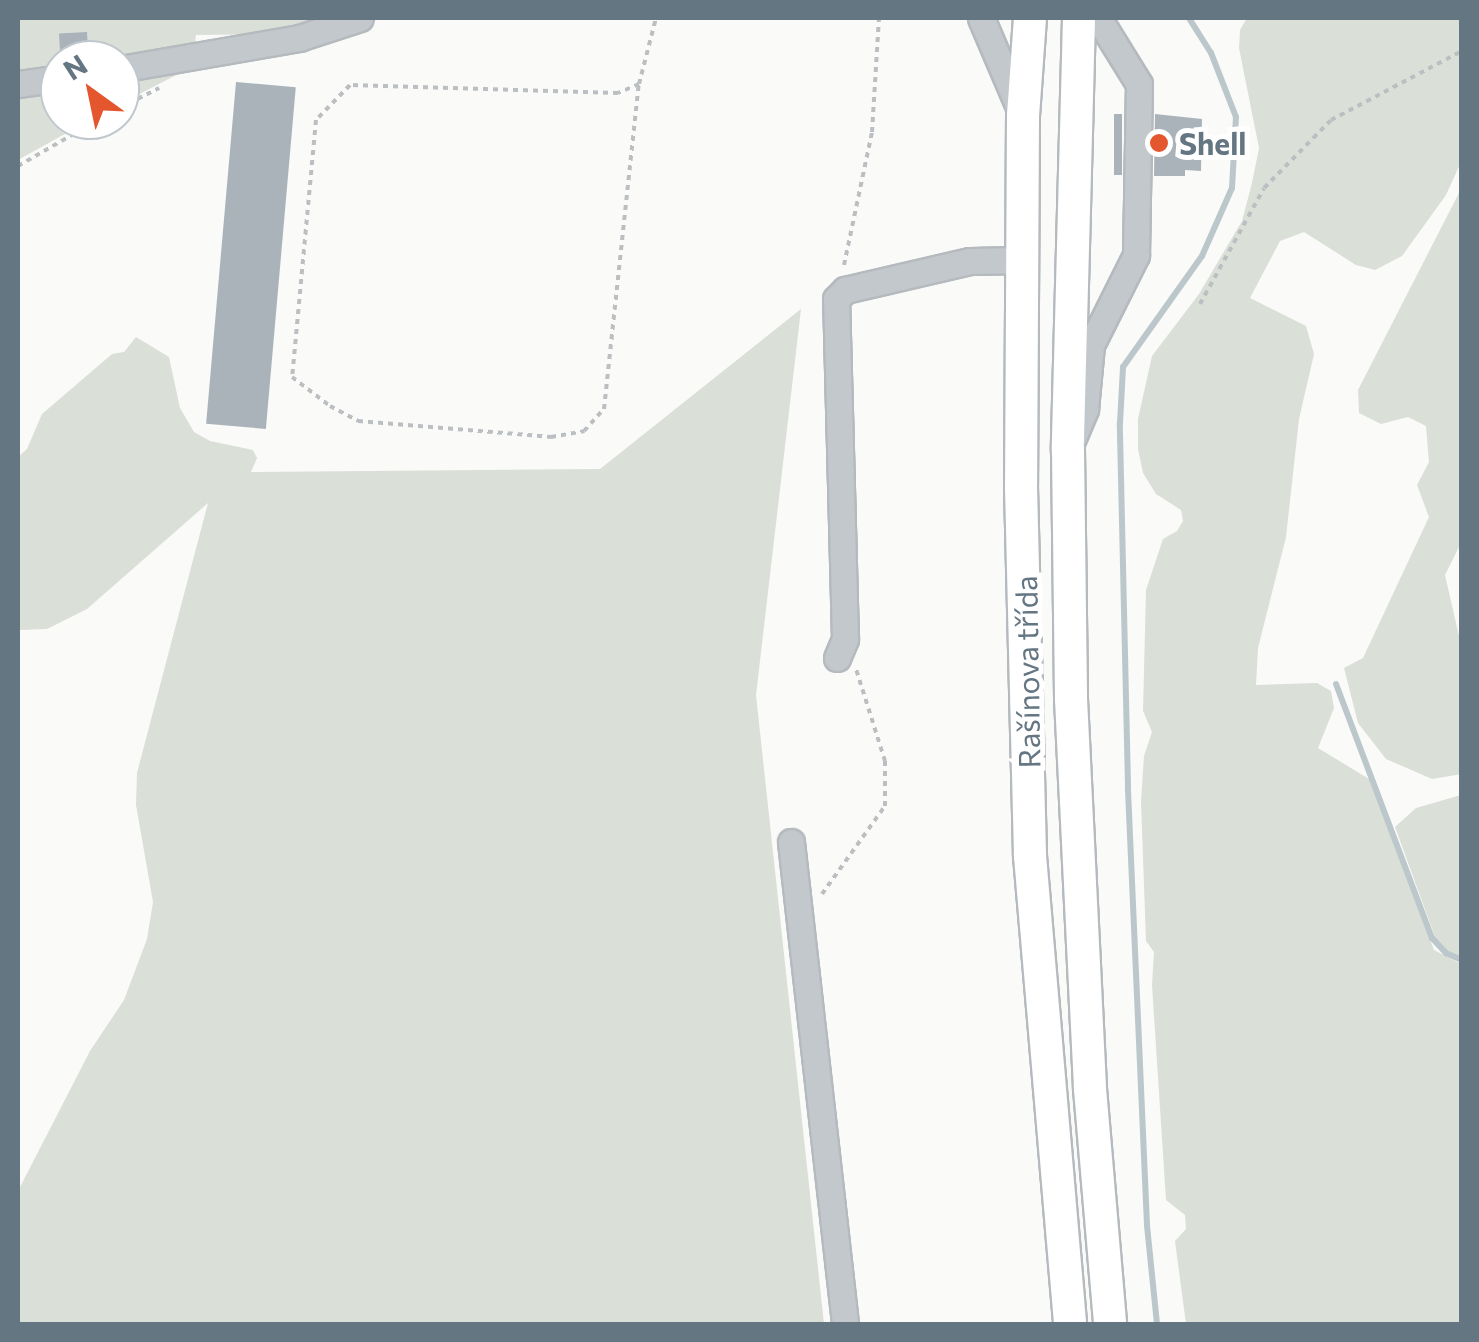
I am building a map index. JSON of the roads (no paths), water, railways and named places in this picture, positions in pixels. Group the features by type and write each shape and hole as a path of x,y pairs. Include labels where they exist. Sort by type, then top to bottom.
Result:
{"main road":[{"name":"Rašínova třída","path":"1030,18 1023,116 1022,260 1030,856 1070,1324"},
{"name":"Rašínova třída","path":"1079,18 1068,450 1072,712 1090,1089 1110,1324"}],"street":[{"path":"140,66 299,38 360,18"},
{"path":"981,18 1023,116"},
{"path":"1068,450 1086,408 1090,345 1136,255 1139,84 1098,18"},
{"path":"841,650 836,299 845,290 970,261 1022,260"},
{"path":"791,842 845,1324"}],"waterway":[{"path":"1157,1324 1147,1225 1128,786 1120,423 1123,367 1202,256 1232,188 1236,117 1211,53 1189,18"},
{"path":"1336,684 1432,938 1446,953 1462,960"}],"place":[{"name":"Shell","path":"1159,143"}]}
